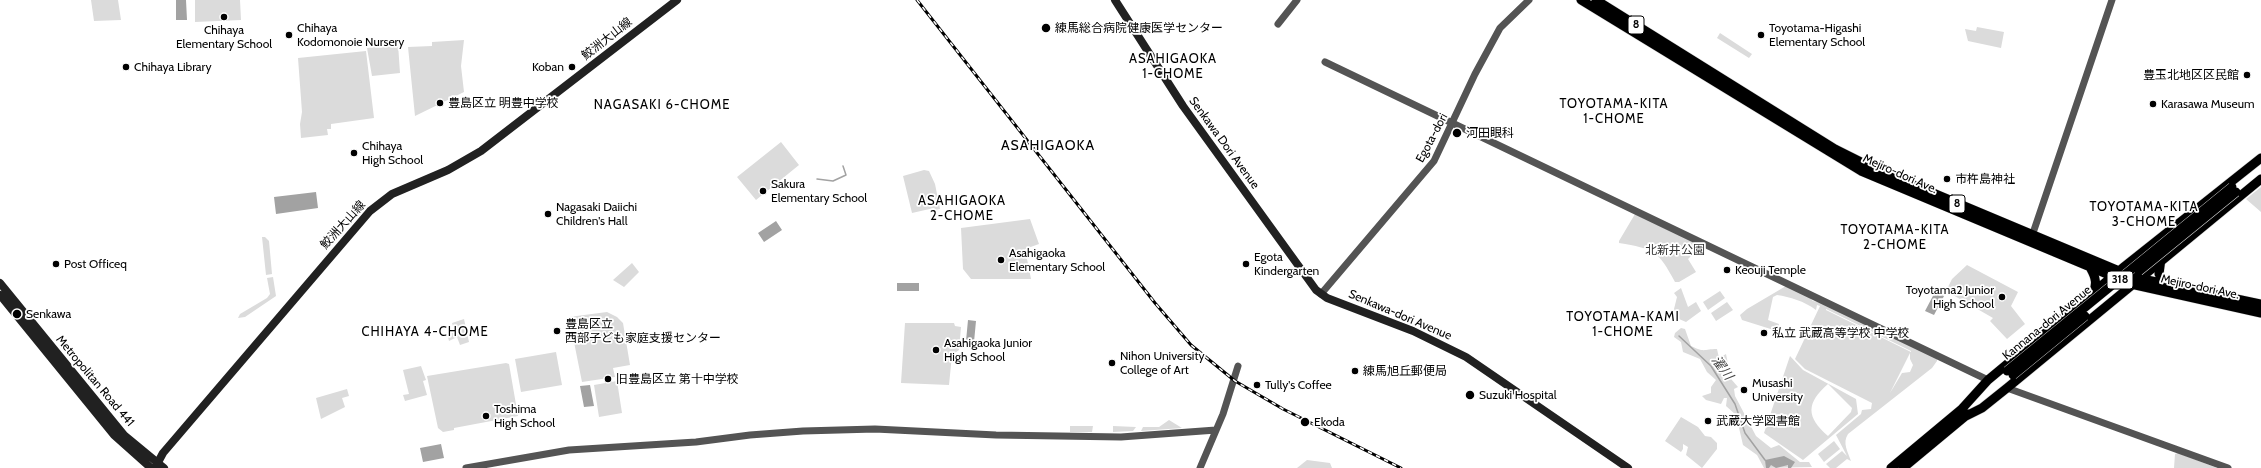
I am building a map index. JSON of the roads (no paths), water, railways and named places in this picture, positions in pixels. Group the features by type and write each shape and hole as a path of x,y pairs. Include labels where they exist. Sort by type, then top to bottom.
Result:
{"main road":[{"name":"鮫洲大山線","path":"157,467 168,448 370,211 392,194 448,170 481,151 677,0"},
{"name":"Senkawa Dori Avenue","path":"1115,0 1183,106 1235,177 1308,282 1321,294"},
{"name":"Mejiro-dori Ave.","path":"1581,0 1854,167 2091,269 2131,284 2261,313"},
{"name":"Mejiro-dori Ave.","path":"1596,0 1842,152 1871,167 2032,236 2119,271 2139,278 2261,304"},
{"path":"1962,415 1988,380 2119,271 2261,158"},
{"name":"318","path":"2234,190 2261,163"},
{"name":"318","path":"2234,190 2261,173"},
{"path":"1962,415 1982,408 2109,304 2131,284 2261,179"},
{"name":"Kannana-dori Avenue","path":"1895,467 1962,415 2010,373 2234,190"},
{"path":"2162,259 2159,274 2166,284"},
{"path":"2091,269 2096,280 2095,292"},
{"name":"Metropolitan Road 441","path":"0,283 107,416 157,467"},
{"path":"2095,292 2109,304"},
{"name":"Senkawa-dori Avenue","path":"1321,294 1413,331 1466,357 1628,468"},
{"name":"Metropolitan Road 441","path":"0,295 114,435 157,467"}],"street":[{"path":"1278,24 1297,0"},
{"name":"Egota-dori","path":"1321,294 1428,169 1438,153 1500,28 1505,20 1529,0"},
{"path":"2032,236 2112,0"},
{"path":"1324,62 1453,122 1988,380"},
{"path":"1200,468 1216,430 1238,366"},
{"path":"2007,388 2228,468"},
{"path":"466,468 569,450 696,442 750,435 803,431 875,429 996,435 1121,437 1216,430"}],"waterway":[{"path":"817,179 833,181 846,175 843,166"},
{"name":"濯川","path":"1679,336 1711,366 1735,404 1745,433 1765,460"}],"railway":[{"path":"917,0 1155,303 1191,345 1235,381 1283,409 1401,468"}],"place":[{"name":"Chihaya Elementary School","path":"224,17"},
{"name":"練馬総合病院健康医学センター","path":"1046,28"},
{"name":"Chihaya Kodomonoie Nursery","path":"289,35"},
{"name":"Toyotama-Higashi Elementary School","path":"1761,35"},
{"name":"Chihaya Library","path":"126,67"},
{"name":"Koban","path":"572,67"},
{"name":"豊玉北地区区民館","path":"2247,75"},
{"name":"豊島区立 明豊中学校","path":"440,103"},
{"name":"Karasawa Museum","path":"2153,104"},
{"name":"河田眼科","path":"1457,133"},
{"name":"Chihaya High School","path":"354,153"},
{"name":"市杵島神社","path":"1947,179"},
{"name":"Sakura Elementary School","path":"763,191"},
{"name":"Nagasaki Daiichi Children's Hall","path":"548,214"},
{"name":"Asahigaoka Elementary School","path":"1001,260"},
{"name":"Post Officeq","path":"56,264"},
{"name":"Egota Kindergarten","path":"1246,264"},
{"name":"Keouji Temple","path":"1727,270"},
{"name":"Toyotama2 Junior High School","path":"2002,297"},
{"name":"Senkawa","path":"17,314"},
{"name":"豊島区立 西部子ども家庭支援センター","path":"557,331"},
{"name":"私立 武蔵高等学校 中学校","path":"1764,333"},
{"name":"Asahigaoka Junior High School","path":"936,350"},
{"name":"Nihon University College of Art","path":"1112,363"},
{"name":"練馬旭丘郵便局","path":"1355,371"},
{"name":"旧豊島区立 第十中学校","path":"608,379"},
{"name":"Tully's Coffee","path":"1257,385"},
{"name":"Musashi University","path":"1744,390"},
{"name":"Suzuki Hospital","path":"1470,395"},
{"name":"Toshima High School","path":"486,416"},
{"name":"武蔵大学図書館","path":"1708,421"},
{"name":"Ekoda","path":"1305,422"}],"district":[{"name":"ASAHIGAOKA 1-CHOME","path":"1173,66"},
{"name":"NAGASAKI 6-CHOME","path":"662,105"},
{"name":"TOYOTAMA-KITA 1-CHOME","path":"1614,112"},
{"name":"ASAHIGAOKA","path":"1048,146"},
{"name":"ASAHIGAOKA 2-CHOME","path":"962,208"},
{"name":"TOYOTAMA-KITA 3-CHOME","path":"2144,214"},
{"name":"TOYOTAMA-KITA 2-CHOME","path":"1895,238"},
{"name":"TOYOTAMA-KAMI 1-CHOME","path":"1623,324"},
{"name":"CHIHAYA 4-CHOME","path":"425,332"}],"park label":[{"name":"北新井公園","path":"1675,250"}]}
